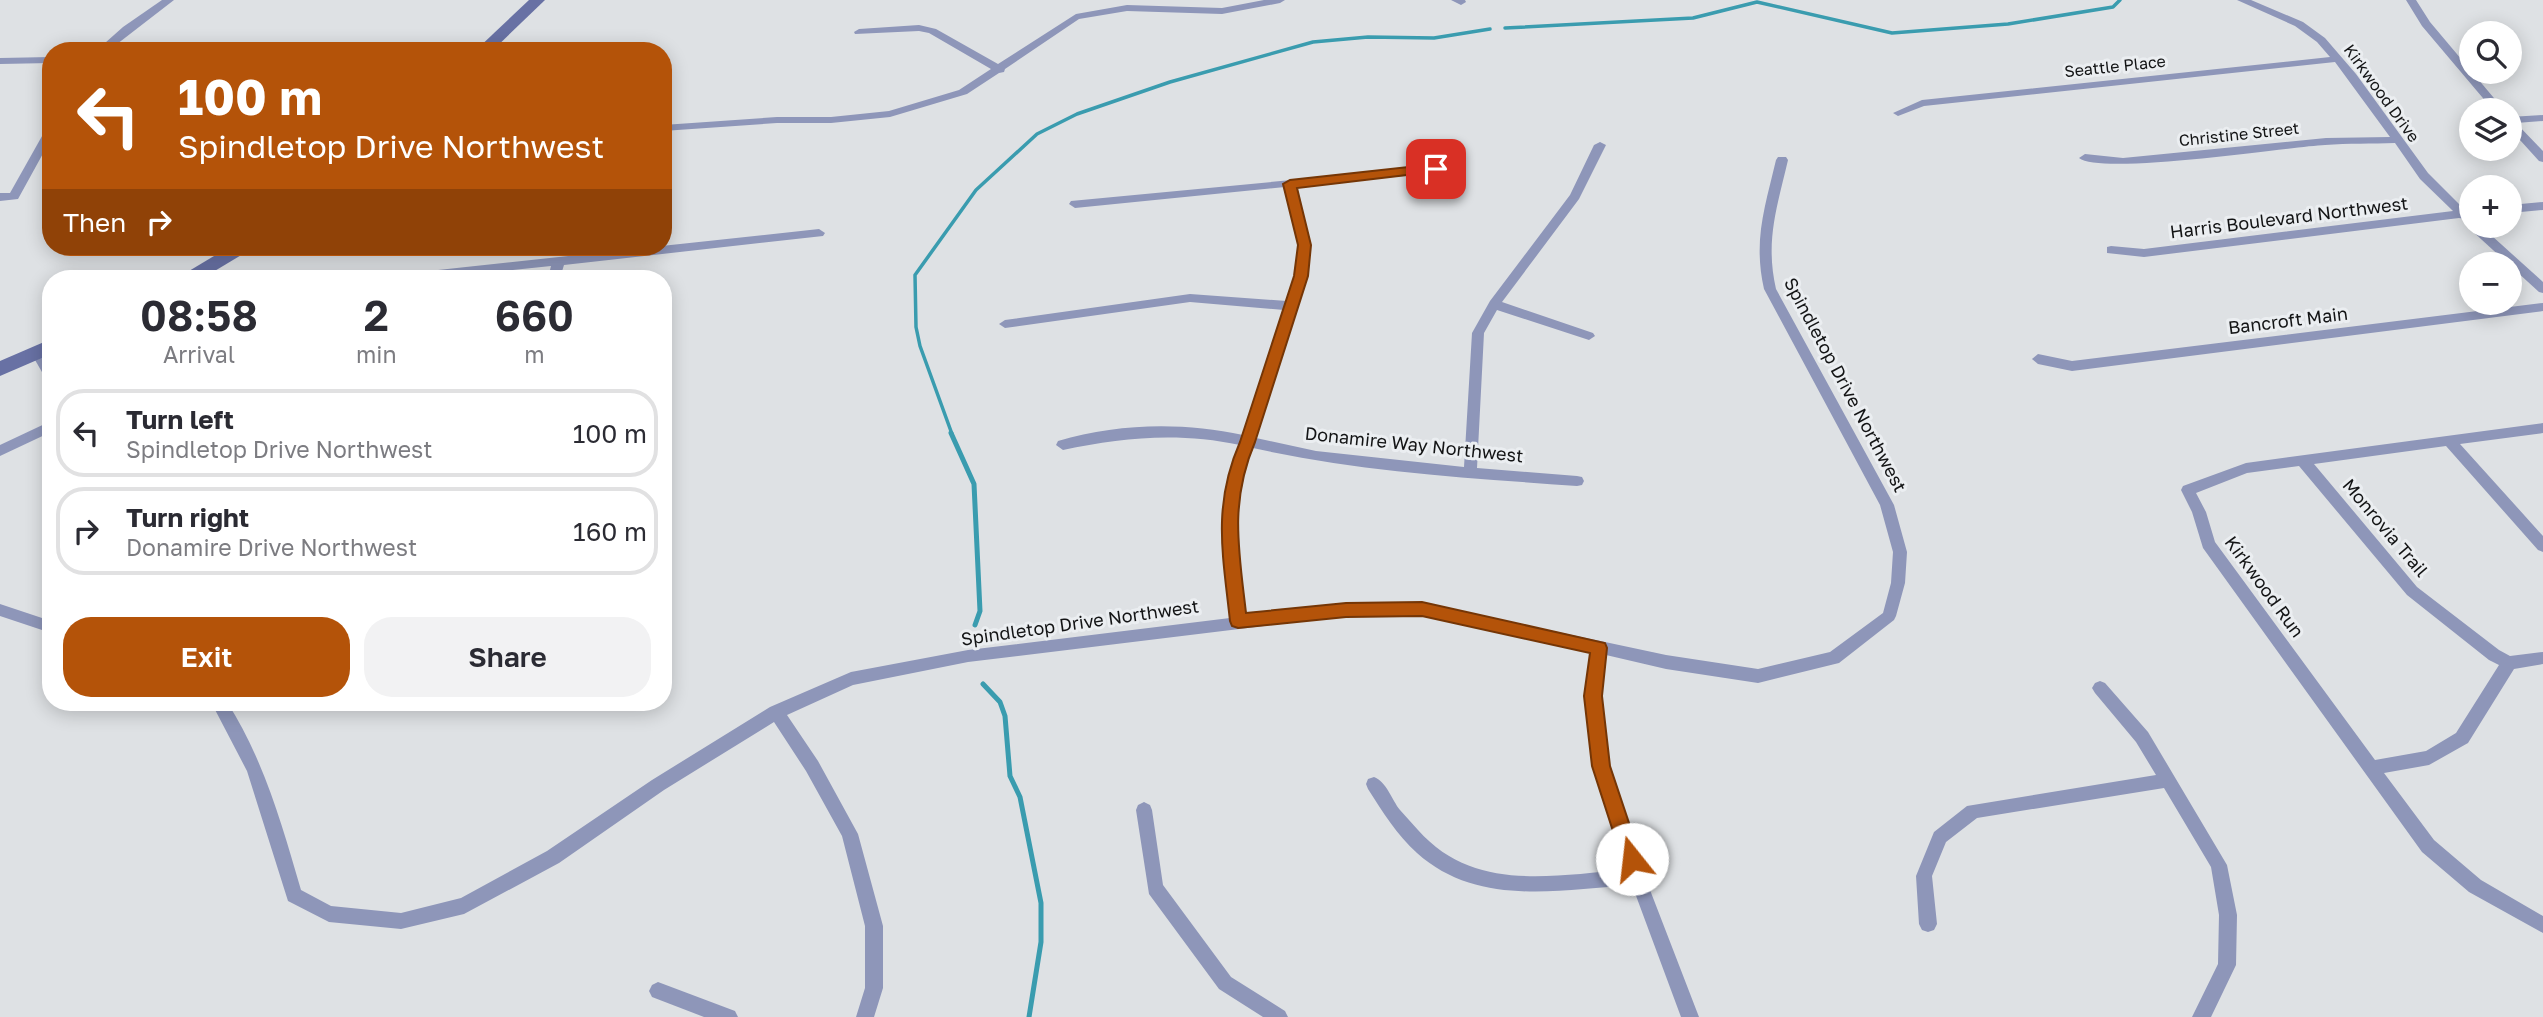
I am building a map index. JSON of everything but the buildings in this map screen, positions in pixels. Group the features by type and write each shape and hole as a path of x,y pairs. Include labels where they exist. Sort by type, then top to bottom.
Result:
{"main road":[{"path":"493,42 538,0"},
{"path":"203,270 227,256"},
{"path":"0,369 42,351"}],"street":[{"path":"112,42 169,0"},
{"path":"672,127 752,121 831,120 890,114 963,92 1000,70 1076,17 1127,8 1222,10 1280,0"},
{"path":"2411,0 2426,24 2489,98"},
{"name":"Kirkwood Drive","path":"2249,1 2299,24 2321,40 2435,190 2459,210"},
{"path":"859,32 919,28 932,31 1000,70"},
{"name":"Seattle Place","path":"1898,113 1922,103 2337,59"},
{"path":"0,61 42,60"},
{"path":"2522,120 2543,118"},
{"path":"2522,134 2543,158"},
{"name":"Christine Street","path":"2084,158 2123,162 2326,141 2397,140"},
{"path":"0,197 14,195 42,145"},
{"path":"1470,473 1478,333 1494,304 1575,196 1600,145"},
{"name":"Spindletop Drive Northwest","path":"225,711 239,731 259,776 294,895 329,914 401,921 464,906 554,857 658,785 776,712 851,679 968,656 1238,621 1346,610 1422,609 1666,662 1758,676 1834,658 1889,616 1898,583 1900,552 1887,505 1782,312 1764,267 1763,233 1782,160"},
{"path":"1075,204 1436,169"},
{"path":"1238,621 1228,523 1237,466 1248,442 1301,276 1305,245 1290,184"},
{"path":"2522,208 2543,206"},
{"name":"Harris Boulevard Northwest","path":"2111,250 2144,253 2459,220"},
{"path":"672,248 819,233"},
{"name":"Kirkwood Drive","path":"2489,238 2543,289"},
{"path":"471,270 598,256"},
{"path":"556,270 559,260"},
{"path":"1005,324 1190,298 1290,306"},
{"path":"1494,304 1589,336"},
{"name":"Bancroft Main","path":"2038,359 2072,366 2543,307"},
{"name":"Kirkwood Run","path":"2543,428 2246,468 2188,490 2199,512 2208,544 2428,846 2475,886 2543,925"},
{"path":"0,451 42,430"},
{"name":"Donamire Way Northwest","path":"1063,445 1107,435 1151,431 1220,436 1316,456 1470,473 1577,481"},
{"path":"2450,442 2543,546"},
{"name":"Monrovia Trail","path":"2304,462 2412,591 2509,663"},
{"path":"0,610 42,624"},
{"path":"1599,648 1593,696 1601,766 1637,877 1690,1017"},
{"path":"2371,768 2428,758 2462,738 2509,663 2543,658"},
{"path":"2100,688 2142,737 2219,865 2228,915 2227,965 2201,1017"},
{"path":"776,712 812,766 850,834 874,926 874,988 865,1017"},
{"path":"1928,924 1924,876 1940,837 1972,811 2168,780"},
{"path":"1374,784 1393,814 1423,848 1465,875 1521,885 1637,877"},
{"path":"1144,810 1155,888 1225,983 1279,1017"},
{"path":"658,990 729,1017"}],"waterway":[{"path":"1505,28 1693,18 1757,2 1892,33 2008,24 2113,7 2120,0"},
{"path":"952,434 920,346 916,327 915,275 976,190 1037,134 1077,114 1170,82 1313,42 1368,37 1434,38 1490,29"},
{"path":"951,433 974,484 980,611 975,625"},
{"path":"983,684 1000,702 1005,716 1010,776 1020,797 1041,903 1041,942 1029,1017"}],"route":[{"path":"1436,169 1290,184 1305,245 1301,276 1248,442 1237,466 1228,523 1238,621 1346,610 1422,609 1599,648 1593,696 1601,766 1632,859"}]}
